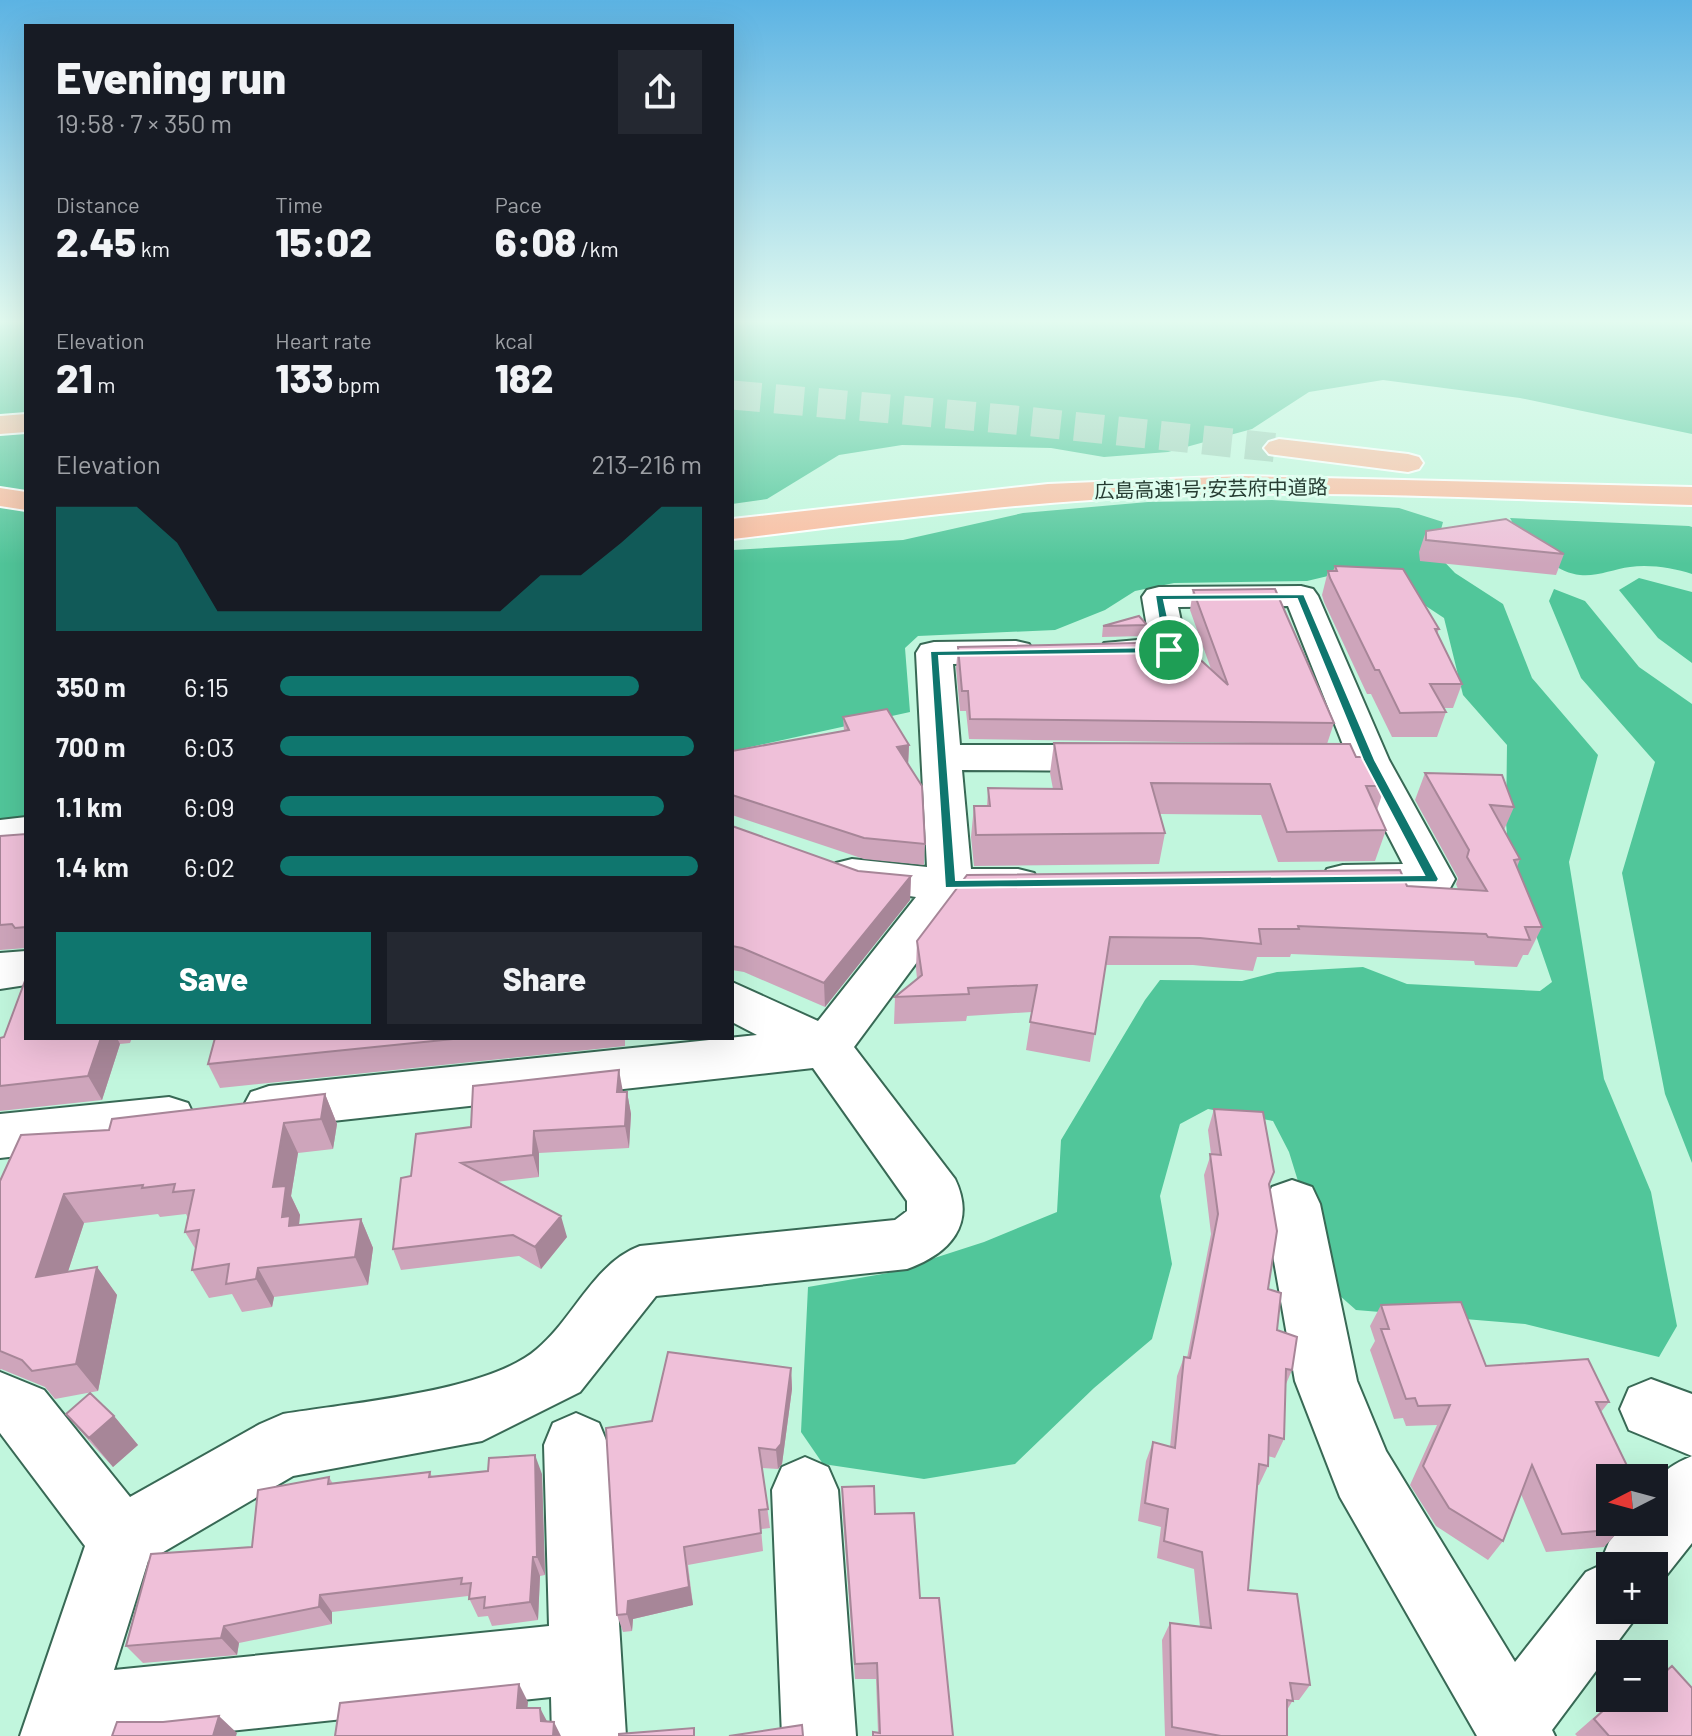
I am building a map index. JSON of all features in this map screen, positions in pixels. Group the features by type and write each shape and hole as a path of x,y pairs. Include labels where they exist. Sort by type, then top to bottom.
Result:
{"highway":[{"path":"0,425 24,423"},
{"name":"広島高速1号;安芸府中道路","path":"1279,448 1498,471 1692,480"},
{"name":"広島高速1号;安芸府中道路","path":"734,529 1030,494 1156,487 1399,487 1692,496"},
{"path":"0,497 24,501"}],"street":[{"path":"0,1136 826,1047 950,885 934,653 1169,650 1159,597 1301,596 1353,760 1433,879 1308,881"},
{"path":"942,757 1147,758"},
{"path":"0,834 24,831"},
{"path":"817,861 859,877 950,885 1059,883"},
{"path":"0,971 24,968"},
{"path":"585,1658 60,1724 121,1539 283,1446 482,1411 558,1371 640,1272 907,1244 934,1222 935,1196 826,1047 734,1001"},
{"path":"1292,1204 1326,1381 1363,1474 1514,1730 1596,1616"},
{"path":"0,1402 22,1411 121,1539"},
{"path":"576,1445 589,1736"},
{"path":"1644,1552 1692,1489"},
{"path":"805,1490 819,1736"}],"green space":[{"path":"0,402 24,402 24,417 0,419"},
{"path":"734,402 1294,402 1252,429 1168,452 1104,457 1051,448 902,445 839,455 767,499 734,504"},
{"path":"1539,402 1692,402 1692,434"},
{"path":"24,431 24,493 0,488 0,432"},
{"path":"1272,500 1399,508 1443,522 1435,552 1455,573 1503,604 1532,678 1598,755 1569,862 1604,1079 1651,1192 1677,1326 1659,1357 1525,1324 1356,1310 1331,1288 1289,1152 1273,1121 1208,1109 1180,1124 1160,1196 1172,1264 1152,1339 1094,1388 1015,1464 924,1479 823,1464 801,1432 808,1287 888,1273 984,1242 1057,1212 1061,1140 1160,980 1242,981 1277,972 1363,967 1407,984 1540,991 1552,982 1509,857 1507,745 1463,695 1444,618 1388,581 1349,571 1307,581 1174,583 1135,591 1105,610 1055,630 918,636 905,648 910,712 734,751 734,550 903,540 1023,513 1148,502"},
{"path":"0,504 24,508 24,817 0,819"},
{"path":"1510,518 1689,526 1692,527 1692,574 1645,566 1592,575 1569,573 1539,554 1522,537"},
{"path":"1639,578 1692,592 1692,663 1658,638 1619,590"},
{"path":"1554,589 1585,601 1639,667 1692,704 1692,1163 1665,1094 1622,873 1655,762 1581,678 1549,601"}],"building":[{"path":"1506,519 1564,554 1426,540 1426,531"},
{"path":"1335,566 1403,569 1439,629 1435,629 1462,684 1430,684 1446,712 1400,713 1379,670 1375,670 1330,578 1328,571 1337,571"},
{"path":"1275,589 1334,723 970,719 968,691 962,691 958,647 1181,642 1228,685 1193,590"},
{"path":"1139,616 1147,625 1103,626"},
{"path":"887,709 909,745 897,747 922,786 925,844 864,838 734,796 734,751 849,730 843,717"},
{"path":"1054,743 1350,744 1356,757 1370,757 1385,786 1366,786 1386,830 1287,832 1270,784 1151,783 1165,833 976,835 974,806 990,806 988,788 1062,789"},
{"path":"1425,773 1502,775 1514,807 1490,805 1520,859 1514,860 1542,927 1525,927 1530,940 1488,937 1486,934 1298,926 1299,929 1259,929 1261,944 1200,938 1110,937 1095,1034 1030,1022 1037,985 968,988 969,994 895,997 922,975 917,941 967,875 1400,870 1407,886 1487,891 1467,857 1469,850"},
{"path":"734,827 858,871 911,876 824,983 734,946"},
{"path":"24,834 24,927 0,925 0,836"},
{"path":"24,983 24,1040 100,1040 88,1076 0,1086 0,1038 4,1037"},
{"path":"214,1040 443,1040 208,1064"},
{"path":"619,1070 617,1092 627,1092 625,1126 534,1131 533,1155 461,1163 561,1216 535,1247 513,1235 393,1249 401,1178 411,1176 416,1134 471,1127 473,1086"},
{"path":"325,1094 321,1119 284,1123 273,1187 286,1186 282,1217 290,1216 289,1226 361,1219 355,1257 258,1268 256,1279 226,1284 229,1264 192,1270 199,1230 185,1232 194,1190 173,1192 175,1184 64,1194 36,1277 97,1267 76,1364 32,1371 22,1360 0,1351 0,1181 21,1135 109,1130 112,1119"},
{"path":"1214,1109 1263,1112 1274,1172 1269,1184 1277,1231 1268,1289 1281,1293 1277,1330 1297,1337 1292,1370 1286,1369 1284,1439 1269,1435 1268,1466 1259,1464 1248,1590 1297,1594 1310,1685 1290,1683 1293,1701 1287,1700 1287,1736 1221,1736 1172,1727 1170,1623 1211,1628 1202,1552 1164,1541 1168,1509 1145,1503 1153,1442 1175,1448 1184,1357 1190,1358 1218,1214 1210,1154 1221,1155"},
{"path":"1461,1302 1486,1366 1588,1359 1609,1402 1596,1402 1626,1464 1596,1464 1596,1531 1562,1534 1532,1465 1503,1541 1449,1508 1423,1466 1450,1405 1418,1406 1415,1398 1406,1399 1381,1329 1389,1329 1381,1305"},
{"path":"668,1352 791,1368 781,1444 776,1450 759,1448 768,1509 759,1510 761,1533 684,1547 689,1587 628,1601 627,1614 617,1615 606,1428 652,1421"},
{"path":"90,1393 114,1416 89,1438 66,1414"},
{"path":"535,1455 537,1557 533,1557 530,1602 484,1608 485,1597 469,1599 471,1583 461,1584 462,1578 320,1595 319,1607 224,1626 221,1638 126,1646 151,1554 252,1547 258,1490 329,1477 328,1484 430,1472 429,1477 488,1471 489,1458"},
{"path":"874,1486 875,1514 914,1513 920,1598 939,1598 953,1736 873,1736 873,1732 880,1733 877,1663 855,1664 842,1487"},
{"path":"1672,1666 1692,1688 1692,1736 1609,1736 1594,1719 1602,1712 1668,1712 1668,1670"},
{"path":"519,1684 517,1708 540,1708 541,1721 554,1722 553,1736 335,1736 340,1703"},
{"path":"219,1716 213,1736 112,1736 117,1722 163,1722"},
{"path":"802,1725 803,1736 729,1736"},
{"path":"694,1728 694,1736 619,1736 619,1734"}],"tunnel":[{"path":"811,402 1279,448"}],"route":[{"path":"1301,596 1369,760 1433,879 950,885 934,653 1169,650 1159,597 1301,596"}]}
